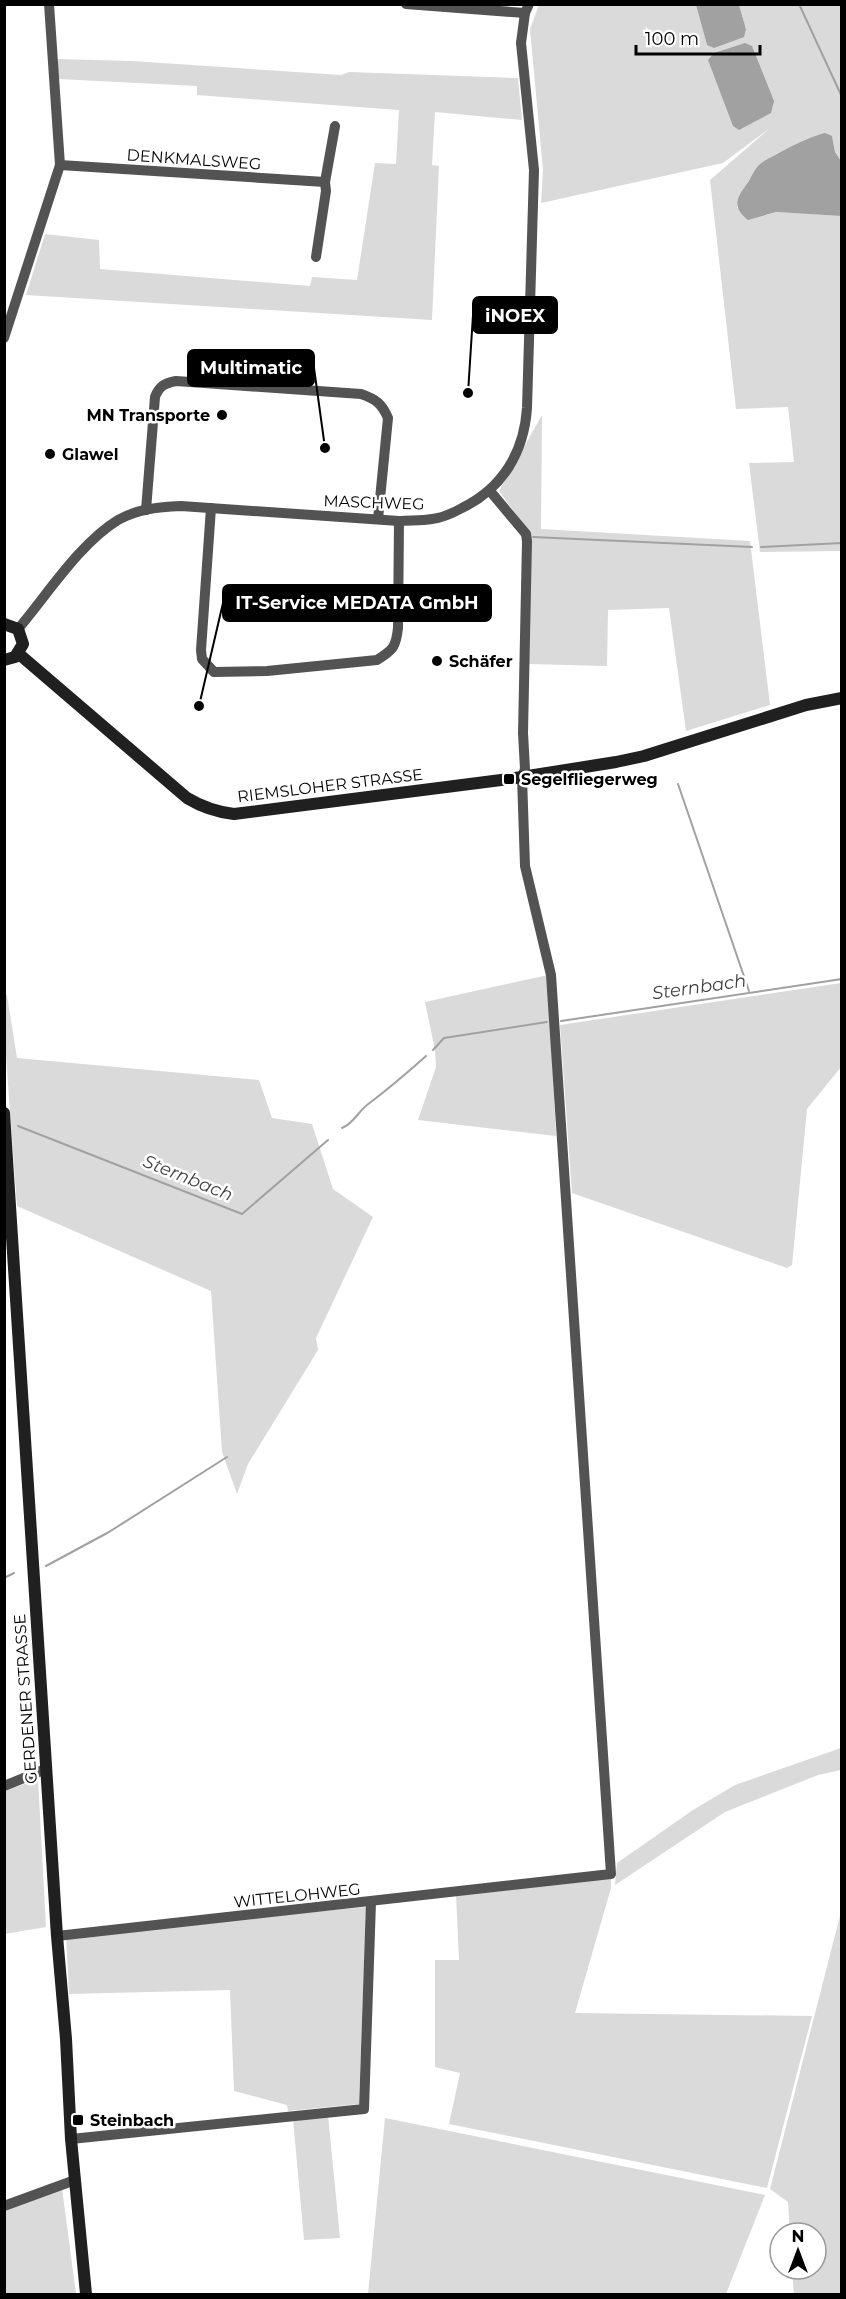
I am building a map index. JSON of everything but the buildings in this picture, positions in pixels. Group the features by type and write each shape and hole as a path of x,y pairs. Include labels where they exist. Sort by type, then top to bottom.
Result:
{"main road":[{"path":"4,624 18,629 23,639 19,654 4,660"},
{"name":"RIEMSLOHER STRASSE","path":"19,654 187,798 215,812 234,814 522,777 644,756 775,715 842,698"},
{"name":"GERDENER STRASSE","path":"4,1113 7,1196 57,1936 66,2036 71,2139 86,2295"}],"street":[{"path":"4,338 60,165 49,4"},
{"path":"406,4 527,9"},
{"name":"MASCHWEG","path":"18,629 97,536 119,520 146,510 181,506 399,521 432,519 471,504 496,486 515,458 524,433 528,408 534,171 521,43 527,9"},
{"path":"316,257 326,190 325,182 336,126"},
{"name":"DENKMALSWEG","path":"60,165 325,182"},
{"path":"146,510 155,397 158,389 166,383 176,381 362,394 374,398 383,406 388,418 378,519"},
{"path":"371,1902 611,1874 551,975 525,866 522,777 525,769 523,733 527,541 526,534 490,491"},
{"path":"211,508 201,650 202,659 214,672 267,671 377,660 388,653 396,644 398,628 399,521"},
{"path":"4,1786 46,1770"},
{"name":"WITTELOHWEG","path":"57,1936 371,1902 364,2109 71,2139"},
{"path":"4,2206 75,2180"}],"shaded area":[{"path":"539,5 696,5 707,45 746,29 739,5 841,5 841,161 835,152 832,136 784,150 764,162 756,171 740,194 737,208 767,215 776,212 841,216 841,551 760,552 749,463 794,462 788,407 736,409 710,180 770,128 723,163 541,203 543,170 530,29"},
{"path":"696,5 739,5 746,29 744,37 714,48 707,45"},
{"path":"745,43 752,46 774,101 771,113 739,130 733,126 708,60 714,53"},
{"path":"58,59 132,61 341,75 349,72 518,78 522,120 435,112 432,165 439,166 432,320 26,295 45,234 99,240 100,269 310,286 312,277 357,280 375,163 396,164 399,110 197,95 197,86 58,79"},
{"path":"825,133 832,136 835,152 841,161 841,216 776,212 748,220 740,211 737,203 759,165 791,147"},
{"path":"542,415 541,529 750,541 770,705 686,731 669,608 608,610 607,666 529,664 530,533 499,491"},
{"path":"548,975 556,1136 418,1120 436,1067 435,1050 425,1002"},
{"path":"841,983 841,1067 807,1109 792,1265 787,1268 572,1193 560,1025"},
{"path":"4,993 7,995 17,1058 259,1080 272,1118 312,1124 333,1189 373,1217 316,1338 318,1350 248,1464 237,1494 222,1452 211,1291 17,1206 5,1043"},
{"path":"841,1748 841,1770 818,1775 725,1812 615,1885 617,1863 693,1810 735,1785"},
{"path":"38,1779 46,1927 5,1934 5,1791"},
{"path":"611,1878 611,1888 575,2013 812,2016 767,2188 449,2124 460,2073 435,2067 435,1960 459,1960 456,1894"},
{"path":"366,1907 359,2104 288,2111 287,2105 234,2091 230,1990 69,1994 66,1935"},
{"path":"841,1912 841,2294 794,2294 793,2281 828,2281 828,2221 789,2221 788,2202 770,2189"},
{"path":"328,2115 340,2238 304,2240 293,2119"},
{"path":"385,2118 765,2195 726,2294 368,2294"},
{"path":"62,2188 76,2294 5,2294 5,2210"}],"waterway":[{"path":"799,4 842,97"},
{"path":"533,537 752,547"},
{"path":"761,547 842,543"},
{"path":"678,784 749,991"},
{"name":"Sternbach","path":"561,1021 842,979"},
{"name":"Sternbach","path":"433,1050 444,1038 547,1022"},
{"name":"Sternbach","path":"342,1128 426,1056"},
{"name":"Sternbach","path":"18,1126 242,1214 328,1140"},
{"path":"46,1566 109,1532 227,1457"},
{"path":"4,1578 14,1573"}],"place":[{"name":"iNOEX","path":"468,393"},
{"name":"MN Transporte","path":"222,415"},
{"name":"Multimatic","path":"325,448"},
{"name":"Glawel","path":"50,454"},
{"name":"Schäfer","path":"437,661"},
{"name":"IT-Service MEDATA GmbH","path":"199,706"},
{"name":"Segelfliegerweg","path":"509,779"},
{"name":"Steinbach","path":"78,2120"}]}
